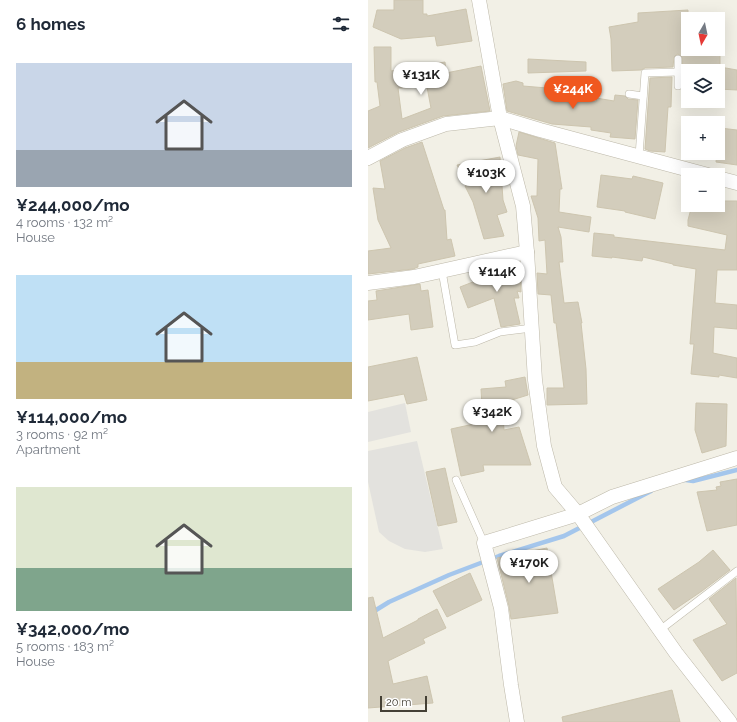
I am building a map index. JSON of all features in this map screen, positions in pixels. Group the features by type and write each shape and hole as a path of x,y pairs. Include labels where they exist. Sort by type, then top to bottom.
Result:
{"street":[{"path":"479,0 500,118 523,206 535,380 544,446 555,487 578,514 660,630 730,722"},
{"path":"368,158 402,140 446,124 500,118 683,168"},
{"path":"725,180 737,183"},
{"path":"368,283 414,277 527,252"},
{"path":"517,722 501,608 485,547 578,514 612,497 737,458"}],"lane":[{"path":"678,59 678,86"},
{"path":"639,156 645,72 678,72"},
{"path":"629,94 643,96"},
{"path":"442,271 455,345 475,342 500,332 532,328"},
{"path":"456,480 485,547"},
{"path":"660,630 737,571"}],"shaded area":[{"path":"405,403 411,432 368,442 368,412"},
{"path":"417,441 443,549 425,552 405,549 389,541 379,532 368,482 368,451"}],"building":[{"path":"394,0 423,0 423,14 427,14 427,16 466,9 472,41 437,46 435,36 401,39 373,27 377,10 394,10"},
{"path":"688,10 688,12 681,12 681,56 720,56 720,64 682,64 682,57 678,54 674,57 673,67 612,71 609,27 638,22 638,13"},
{"path":"374,47 391,47 391,71 445,62 446,73 481,66 490,111 443,116 399,132 368,148 368,111 380,106 377,82 375,82","holes":["427,87 431,108 402,119 398,88"]},
{"path":"528,59 586,62 586,71 528,73"},
{"path":"725,68 737,70 737,90 725,89"},
{"path":"672,77 671,107 668,107 665,152 650,151 645,149 650,78"},
{"path":"516,81 523,83 523,86 559,89 559,92 596,102 596,98 614,101 615,95 638,100 635,139 610,137 611,133 591,130 591,127 552,124 507,111 503,84"},
{"path":"725,129 737,130 737,165 716,162 716,160 725,160"},
{"path":"519,132 555,143 562,189 560,189 559,212 591,217 589,232 558,227 561,237 563,262 559,262 564,303 578,302 582,323 587,404 547,405 547,388 564,388 551,295 538,294 537,273 547,274 545,240 539,241 538,218 531,196 537,196 538,159 518,155 516,146"},
{"path":"422,142 445,210 447,240 451,239 455,256 418,264 418,267 413,269 368,274 368,251 391,248 378,220 373,188 385,189 380,161 405,148"},
{"path":"500,157 503,200 507,212 497,215 504,236 484,239 473,202 465,186 467,185 457,165"},
{"path":"601,175 632,179 633,176 663,183 655,219 625,211 597,207"},
{"path":"725,201 737,201 737,270 717,270 715,303 737,305 737,329 714,327 713,353 737,358 737,378 719,375 719,377 691,374 694,344 690,344 696,269 643,257 642,261 592,256 594,233 614,235 614,237 725,250 727,235 688,226 690,212 725,212"},
{"path":"515,263 516,272 520,272 521,292 517,291 519,298 514,298 520,324 501,327 494,298 468,308 460,287 491,275 490,269"},
{"path":"420,284 421,291 428,290 433,327 411,330 409,314 368,320 368,301 377,300 376,291"},
{"path":"417,357 427,400 407,404 404,394 368,401 368,367"},
{"path":"525,377 528,395 502,403 504,430 519,427 531,465 483,465 484,471 461,476 451,429 483,422 481,389 506,387 505,381"},
{"path":"696,403 727,404 726,446 702,453 695,430"},
{"path":"445,468 457,522 438,526 426,472"},
{"path":"737,479 737,525 707,531 697,492 717,490 716,487 721,486 720,482"},
{"path":"547,548 558,613 511,619 497,558"},
{"path":"713,550 730,570 674,610 658,589 699,562"},
{"path":"470,573 482,600 447,617 433,591"},
{"path":"736,578 737,673 722,681 693,640 727,624 709,599"},
{"path":"373,597 383,638 437,609 446,628 423,639 425,643 388,661 393,684 427,676 433,703 368,708 368,598"},
{"path":"672,690 680,722 563,722 562,717"}],"waterway":[{"path":"684,480 693,481 737,470"},
{"path":"368,615 389,602 449,575 499,556 564,536 651,491"}]}
